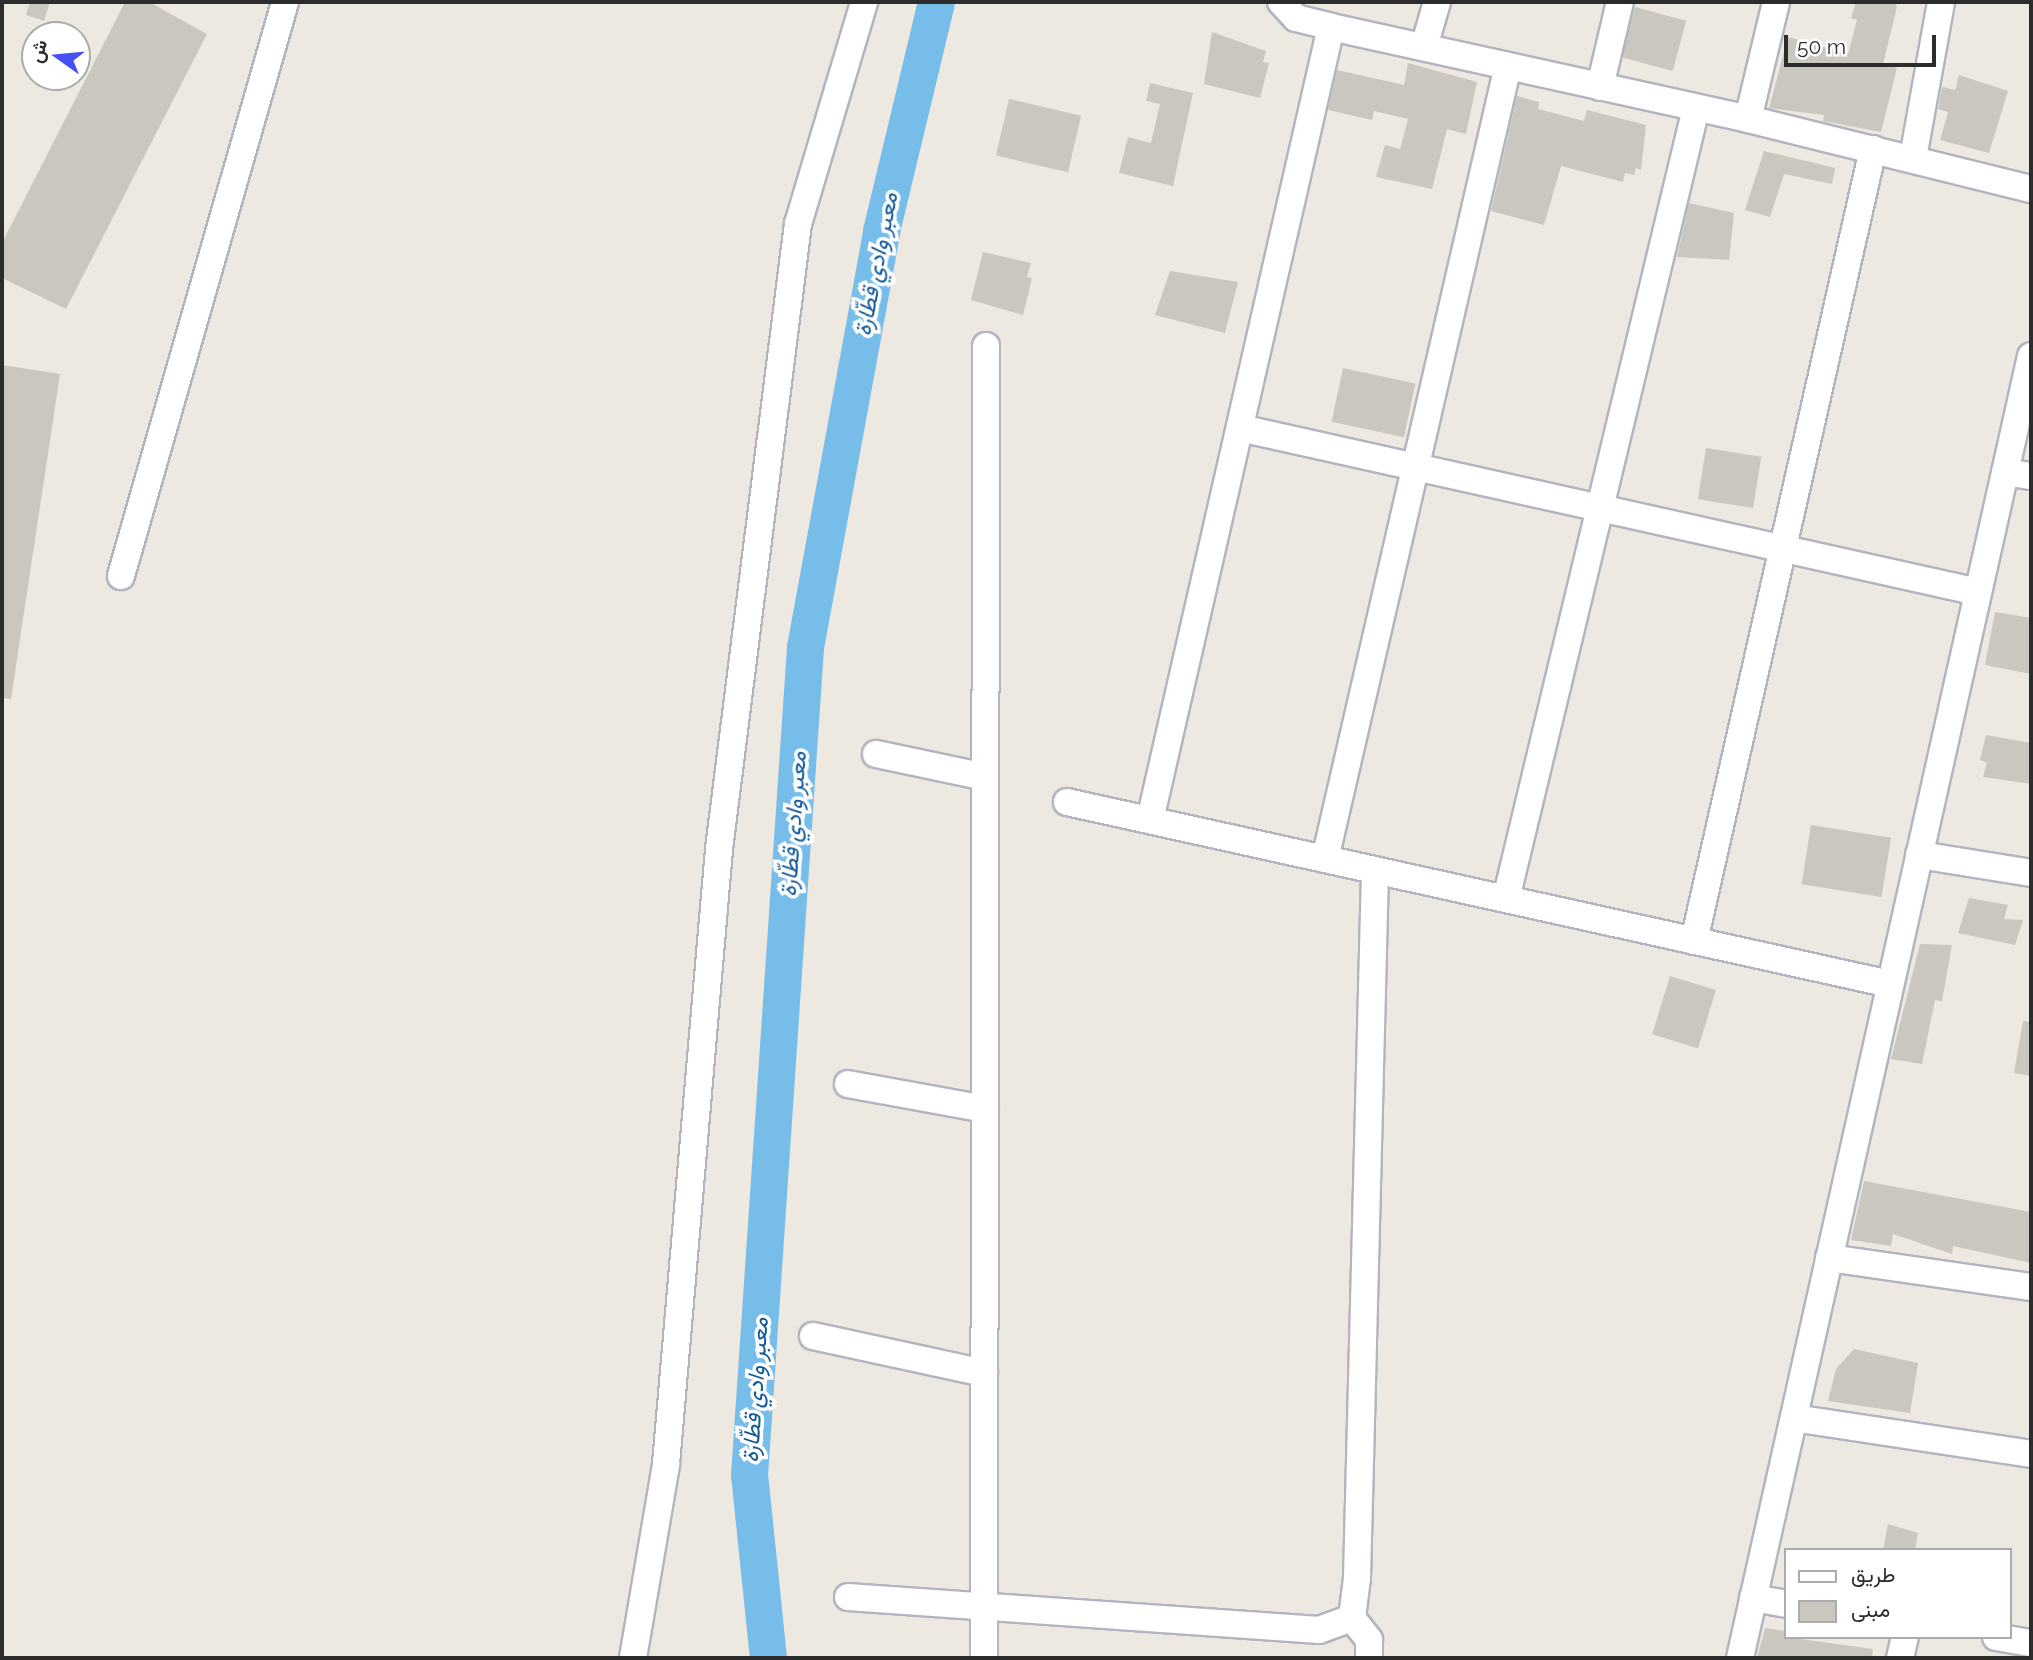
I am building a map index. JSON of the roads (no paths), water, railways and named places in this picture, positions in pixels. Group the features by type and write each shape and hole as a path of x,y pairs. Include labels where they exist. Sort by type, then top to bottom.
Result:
{"street":[{"path":"121,576 285,2"},
{"path":"634,1658 666,1464 719,849 798,224 864,2"},
{"path":"1281,2 1296,18 1331,27 1748,119 2031,188"},
{"path":"1424,47 1437,2"},
{"path":"1600,87 1620,2"},
{"path":"1748,119 1776,2"},
{"path":"1913,158 1941,2"},
{"path":"1150,820 1331,27"},
{"path":"1325,859 1508,66"},
{"path":"1506,899 1696,108"},
{"path":"1694,941 1873,149"},
{"path":"984,1658 986,346"},
{"path":"1740,1658 1978,592 2018,474 2031,356"},
{"path":"1240,428 1978,592"},
{"path":"876,754 985,777"},
{"path":"1067,802 1890,984"},
{"path":"1919,855 2031,873"},
{"path":"1368,1658 1369,1640 1352,1618 1357,1578 1375,870"},
{"path":"848,1084 985,1109"},
{"path":"1829,1258 2031,1287"},
{"path":"813,1336 984,1373"},
{"path":"1794,1418 2031,1454"},
{"path":"848,1597 1319,1630 1352,1618"},
{"path":"1753,1598 1784,1604"},
{"path":"1900,1658 1905,1639"},
{"path":"2008,1639 2031,1643"}],"waterway":[{"name":"معبر وادي قطّارة","path":"768,1658 749,1475 805,647 881,231 936,2"}]}
